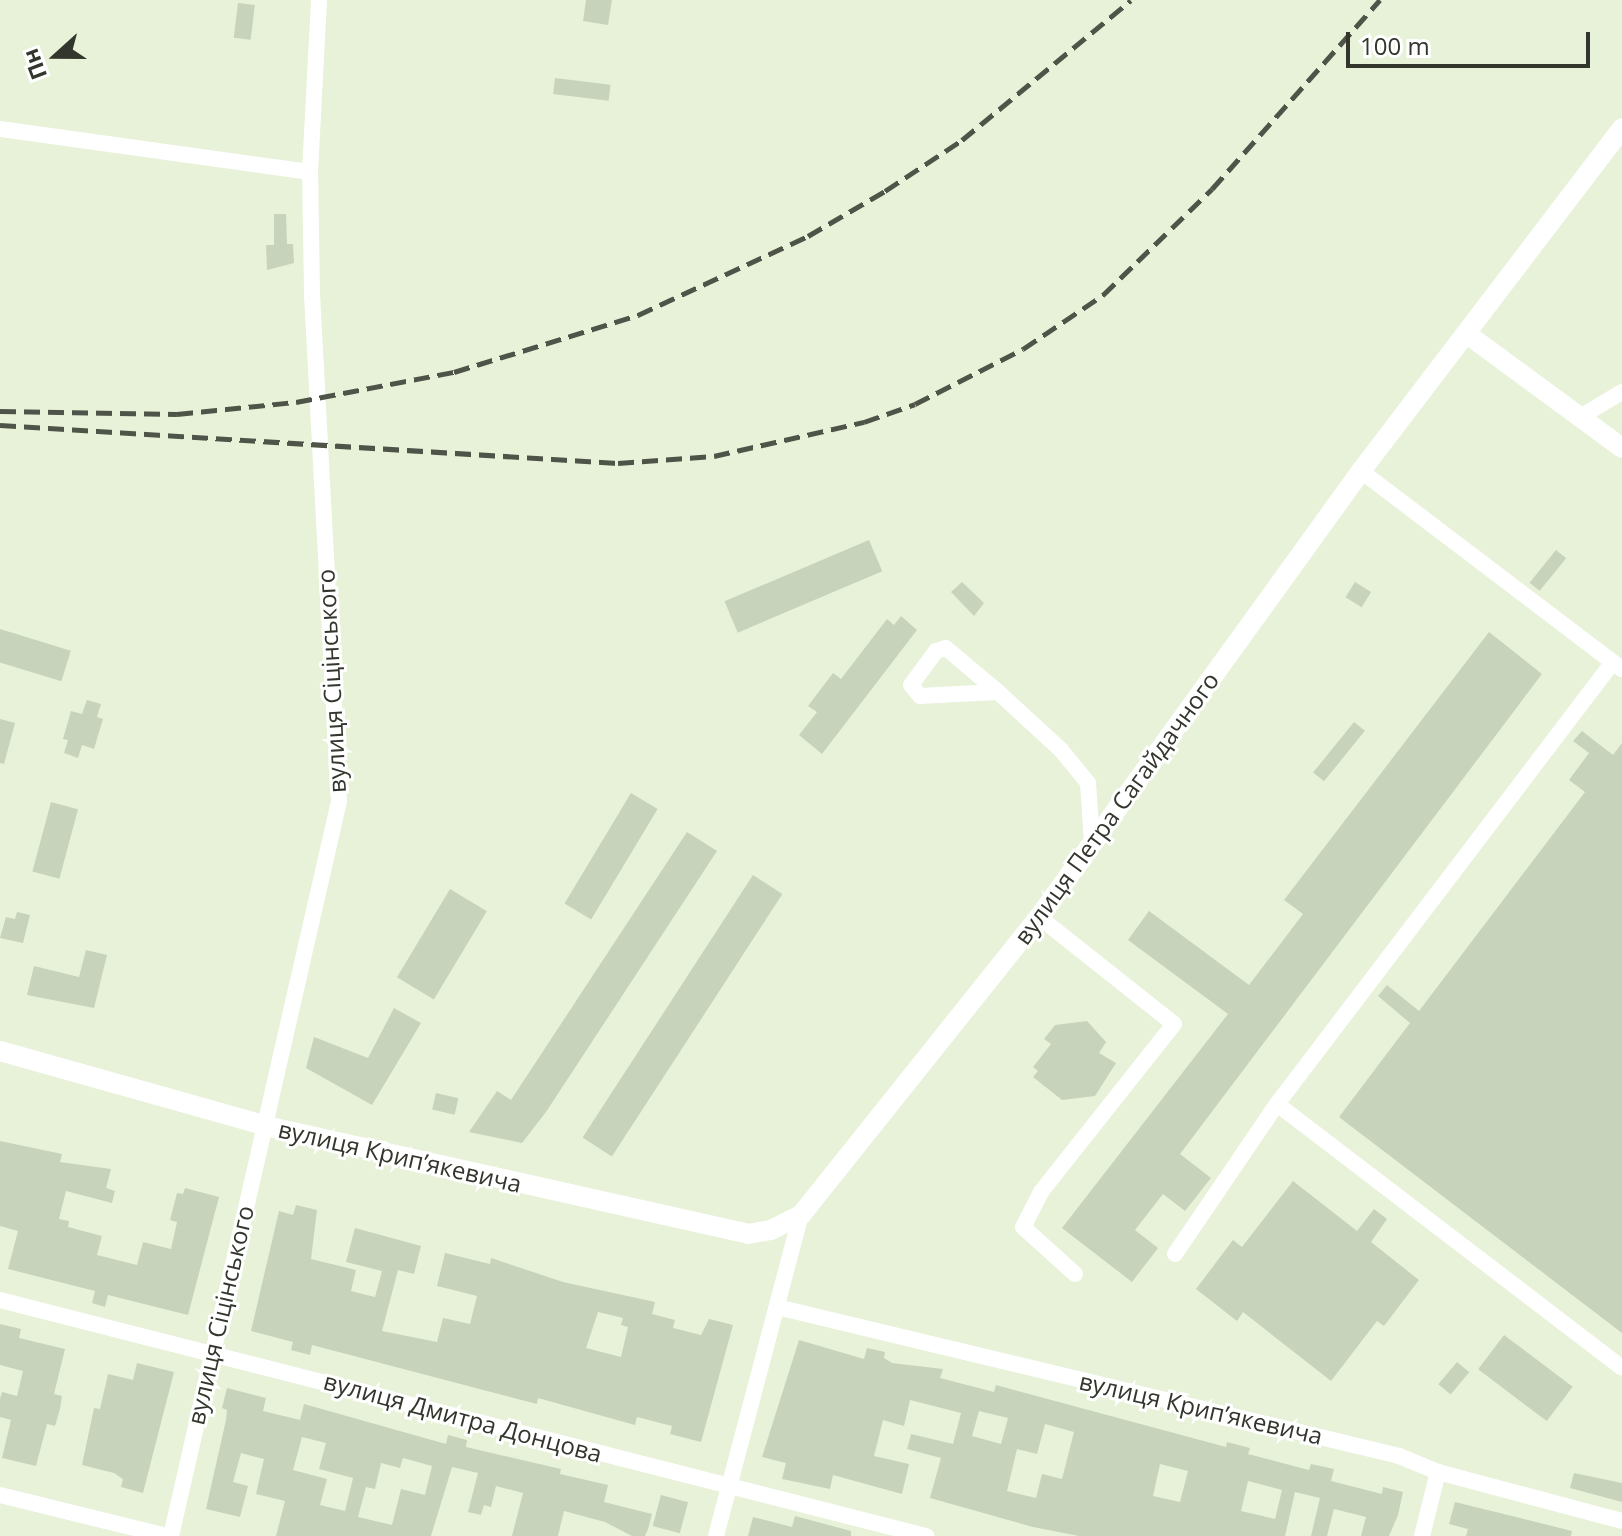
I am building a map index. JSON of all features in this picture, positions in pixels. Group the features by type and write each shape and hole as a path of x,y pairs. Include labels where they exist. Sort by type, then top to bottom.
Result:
{"main road":[{"name":"вулиця Петра Сагайдачного","path":"801,1215 1039,917 1361,471 1622,128"},
{"path":"1467,334 1622,448"},
{"name":"вулиця Крипʼякевича","path":"0,1051 266,1126 748,1234 771,1230 801,1215"}],"street":[{"name":"вулиця Сіцінського","path":"169,1536 339,801 321,510 310,172 319,0"},
{"path":"0,129 310,172"},
{"path":"1580,417 1622,392"},
{"path":"1175,1254 1277,1104 1617,665 1361,471"},
{"path":"998,692 920,696 911,685 936,651 946,648 998,692 1061,750 1088,783 1092,844"},
{"path":"1039,917 1174,1024 1041,1192 1023,1227 1075,1274"},
{"path":"1277,1104 1622,1368"},
{"name":"вулиця Петра Сагайдачного","path":"716,1536 726,1487 801,1215"},
{"name":"вулиця Дмитра Донцова","path":"0,1300 210,1350 726,1487 926,1536"},
{"name":"вулиця Крипʼякевича","path":"777,1307 1399,1456 1438,1472 1622,1521"},
{"path":"1422,1536 1438,1472"},
{"path":"0,1495 169,1536"}],"building":[{"path":"586,0 612,0 608,25 583,21"},
{"path":"238,3 255,5 251,40 234,38"},
{"path":"555,78 611,85 609,101 553,94"},
{"path":"274,214 286,214 287,244 293,244 294,263 267,270 266,245 274,245"},
{"path":"869,540 882,571 738,633 724,601"},
{"path":"1556,550 1566,558 1540,591 1530,583"},
{"path":"962,582 984,603 974,616 951,592"},
{"path":"1355,582 1371,592 1362,607 1345,597"},
{"path":"901,616 917,630 822,754 799,735 817,712 808,706 833,673 841,679 887,619 894,625"},
{"path":"0,629 71,651 61,681 0,662"},
{"path":"1489,632 1542,674 1180,1154 1211,1178 1185,1211 1163,1194 1135,1230 1158,1248 1132,1282 1062,1228 1228,1014 1128,940 1149,911 1249,985 1303,914 1284,900"},
{"path":"87,700 101,704 97,717 103,719 94,749 82,745 78,758 64,753 68,740 63,739 71,711 82,714"},
{"path":"0,719 15,723 4,764 0,763"},
{"path":"1354,722 1365,731 1324,781 1313,773"},
{"path":"1582,731 1613,755 1622,743 1622,1333 1339,1117 1410,1023 1378,996 1387,985 1419,1011 1585,792 1569,780 1589,753 1573,741"},
{"path":"631,793 658,809 591,920 565,904"},
{"path":"51,802 78,809 59,879 32,872"},
{"path":"687,832 717,851 546,1112 522,1143 469,1132 497,1091 511,1100"},
{"path":"753,875 782,894 612,1157 583,1138"},
{"path":"450,889 487,911 434,999 397,977"},
{"path":"17,912 30,915 23,943 0,938 6,917 15,919"},
{"path":"86,950 107,955 94,1008 27,995 34,966 79,977"},
{"path":"394,1008 421,1023 372,1105 306,1068 314,1037 368,1058"},
{"path":"1087,1021 1106,1042 1099,1053 1116,1063 1095,1096 1062,1100 1033,1077 1038,1071 1033,1067 1051,1044 1044,1039 1055,1025"},
{"path":"436,1093 458,1098 455,1115 432,1110"},
{"path":"0,1141 62,1154 60,1162 111,1169 106,1188 115,1191 112,1203 66,1191 59,1219 69,1221 68,1227 102,1236 97,1255 137,1265 143,1242 171,1249 177,1222 170,1220 177,1193 183,1194 185,1188 219,1197 188,1315 108,1295 105,1307 92,1303 95,1291 8,1269 18,1231 0,1226"},
{"path":"1293,1181 1357,1231 1374,1209 1387,1219 1371,1242 1419,1280 1384,1326 1377,1321 1331,1381 1243,1312 1237,1321 1196,1289 1233,1240 1242,1247"},
{"path":"296,1205 317,1210 311,1259 356,1270 351,1291 375,1297 382,1271 346,1262 355,1228 421,1246 414,1274 398,1270 382,1331 437,1342 443,1318 470,1324 477,1296 437,1286 445,1253 490,1264 491,1258 563,1282 655,1302 652,1314 675,1320 673,1328 701,1335 709,1319 733,1325 701,1442 670,1434 672,1426 637,1417 635,1425 538,1398 537,1404 312,1345 310,1355 291,1350 293,1342 251,1331 279,1211 293,1215","holes":["598,1312 623,1318 621,1325 628,1327 621,1357 586,1348"]},
{"path":"0,1324 21,1329 19,1338 65,1349 54,1394 62,1396 60,1409 55,1426 47,1424 36,1466 2,1458 11,1420 0,1417 0,1399 2,1392 17,1396 23,1371 0,1365"},
{"path":"1504,1335 1573,1387 1547,1421 1478,1369"},
{"path":"799,1340 864,1359 867,1348 885,1352 884,1358 892,1363 943,1369 940,1378 994,1392 996,1385 1226,1447 1227,1442 1250,1448 1248,1454 1309,1470 1311,1464 1334,1469 1331,1481 1382,1494 1383,1487 1403,1492 1389,1536 1361,1536 1366,1517 1334,1509 1327,1536 1311,1536 1320,1498 1295,1492 1285,1536 1079,1536 1033,1527 930,1498 941,1458 907,1449 911,1434 953,1444 961,1413 910,1400 904,1426 883,1420 874,1456 909,1464 902,1494 833,1475 830,1489 782,1479 786,1463 762,1457","holes":["979,1411 1008,1418 1001,1444 972,1436","1045,1424 1074,1432 1062,1479 1042,1474 1036,1498 1007,1491 1017,1449 1037,1454","1160,1464 1188,1471 1180,1502 1153,1496","1248,1481 1282,1490 1275,1519 1241,1511"]},
{"path":"1457,1362 1469,1372 1451,1394 1438,1384"},
{"path":"137,1363 174,1372 143,1493 121,1487 123,1479 114,1473 82,1465 94,1408 100,1409 108,1374 133,1380"},
{"path":"227,1388 266,1398 263,1411 300,1420 304,1404 446,1444 448,1435 467,1440 466,1447 561,1469 560,1474 608,1485 604,1502 652,1514 645,1536 632,1536 605,1522 564,1511 558,1536 512,1536 523,1493 496,1486 491,1507 484,1505 481,1515 468,1512 478,1473 452,1467 431,1536 276,1536 285,1501 256,1494 264,1459 241,1453 233,1482 248,1486 240,1517 206,1509 226,1420 227,1410 222,1408","holes":["302,1437 326,1443 319,1469 353,1478 345,1511 320,1505 327,1479 293,1470","403,1458 432,1466 425,1495 401,1489 392,1525 358,1517 366,1487 375,1489 381,1463 400,1468"]},
{"path":"1574,1473 1622,1483 1622,1502 1570,1488"},
{"path":"661,1495 688,1502 680,1533 653,1526"},
{"path":"1455,1502 1572,1531 1571,1536 1466,1536 1468,1529 1449,1524"},
{"path":"795,1516 851,1531 851,1536 748,1536 753,1517 792,1527"}],"railway":[{"path":"0,411 177,414 296,402 454,372 638,315 808,236 885,191 962,140 1131,0"},
{"path":"0,425 618,463 714,456 864,422 915,404 1023,349 1103,295 1212,189 1380,0"}]}
